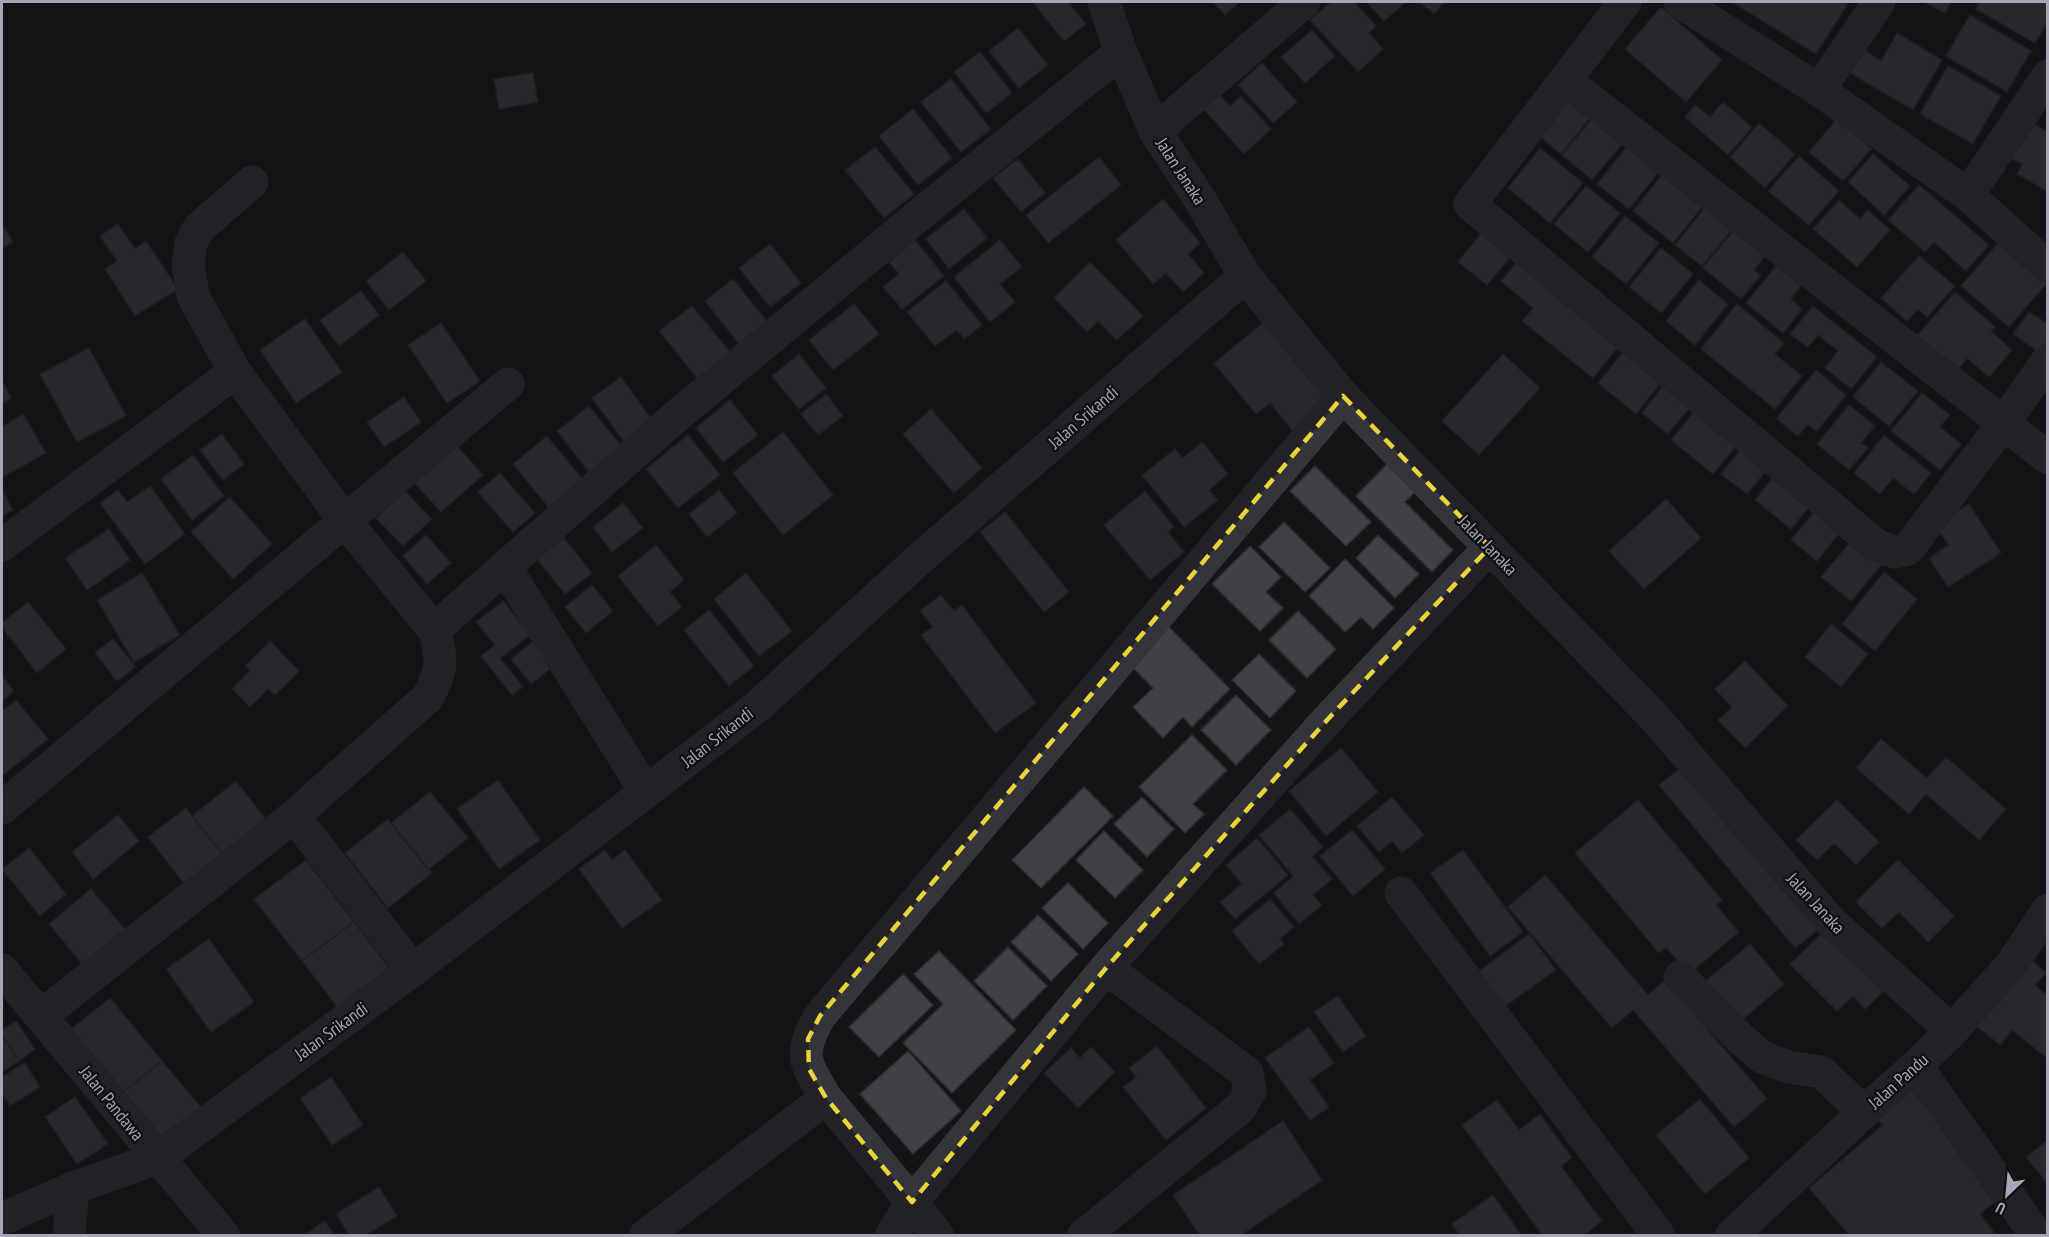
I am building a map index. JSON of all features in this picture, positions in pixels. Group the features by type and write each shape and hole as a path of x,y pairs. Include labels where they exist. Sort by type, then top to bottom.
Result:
{"street":[{"name":"Jalan Janaka","path":"1104,2 1121,52 1155,131 1199,198 1245,276 1343,396 1655,718 1831,922 1952,1031"},
{"path":"1155,131 1304,2"},
{"path":"1625,2 1470,204 1878,546 1894,552 1908,549 2003,424 2048,360"},
{"path":"1680,2 1819,90 1968,195 2048,267"},
{"path":"1819,90 1879,2"},
{"path":"435,631 680,413 1121,52"},
{"path":"1968,195 2048,76"},
{"path":"1565,80 2048,458"},
{"path":"41,1016 294,816 427,698 438,679 441,658 435,631 345,520 235,372 193,296 188,264 191,243 199,228 252,182"},
{"name":"Jalan Srikandi","path":"2,1219 73,1188 158,1158 413,970 758,706 915,563 1245,276"},
{"path":"2,545 235,372"},
{"path":"2,808 508,384"},
{"path":"938,1236 826,1098 809,1069 806,1054 808,1039 820,1016 1343,396"},
{"path":"891,1236 912,1202 1106,968 1328,719 1490,546"},
{"path":"505,567 646,792"},
{"path":"294,816 413,970"},
{"path":"1401,893 1659,1236"},
{"name":"Jalan Pandu","path":"1731,1236 1952,1031 2011,965 2048,910"},
{"path":"1083,1236 1240,1108 1250,1091 1247,1073 1106,968"},
{"name":"Jalan Pandawa","path":"2,971 224,1236"},
{"path":"1680,977 1762,1058 1788,1067 1821,1072 1864,1112"},
{"path":"1916,1066 2037,1236"},
{"path":"645,1236 826,1098"},
{"path":"69,1236 73,1188"}],"highlighted area":[{"path":"1343,396 1490,547 1328,719 1106,968 912,1202 826,1098 809,1069 808,1039 820,1016"}],"building":[{"path":"1037,2 1068,2 1086,24 1064,41 1034,4"},
{"path":"1213,2 1240,2 1225,15"},
{"path":"1331,2 1354,2 1376,26 1369,33 1383,49 1358,72 1310,20"},
{"path":"1366,2 1406,2 1384,21"},
{"path":"1420,2 1444,2 1434,14"},
{"path":"1732,2 1849,2 1816,54"},
{"path":"1924,2 1951,2 1945,13"},
{"path":"1980,2 2048,2 2048,21 2035,43 1976,9"},
{"path":"1661,7 1722,60 1686,102 1625,49"},
{"path":"1970,15 2031,51 2007,92 1946,56"},
{"path":"1018,28 1048,65 1019,88 989,51"},
{"path":"1312,30 1335,56 1305,83 1281,57"},
{"path":"1897,33 1942,60 1913,110 1850,73 1864,50 1881,61"},
{"path":"980,52 1012,93 986,113 954,72"},
{"path":"1262,63 1297,102 1273,123 1238,85"},
{"path":"1948,66 2001,96 1973,144 1920,114"},
{"path":"533,73 538,102 499,109 494,79"},
{"path":"951,79 991,129 961,152 921,102"},
{"path":"1571,92 1595,111 1561,154 1537,134"},
{"path":"1219,94 1230,106 1241,96 1271,129 1244,154 1203,108"},
{"path":"1723,102 1752,127 1728,155 1685,117 1695,105 1710,117"},
{"path":"913,109 952,158 918,185 879,136"},
{"path":"1596,114 1626,139 1592,180 1562,155"},
{"path":"1837,119 1871,149 1843,181 1809,152"},
{"path":"2025,119 2048,132 2048,192 2017,174 2022,164 2005,155"},
{"path":"1759,123 1795,154 1765,188 1730,157"},
{"path":"1630,143 1662,168 1629,209 1597,184"},
{"path":"875,147 914,194 884,218 845,170"},
{"path":"1540,148 1583,183 1550,223 1508,188"},
{"path":"1873,154 1910,186 1884,215 1848,182"},
{"path":"1799,156 1839,191 1809,225 1768,191"},
{"path":"1099,157 1121,185 1048,243 1026,215"},
{"path":"1018,159 1045,193 1021,212 993,178"},
{"path":"1665,171 1705,203 1673,243 1633,211"},
{"path":"1919,185 1989,245 1966,271 1934,242 1925,252 1888,220"},
{"path":"1586,186 1620,213 1588,252 1554,224"},
{"path":"1163,199 1200,243 1188,254 1204,273 1183,292 1166,273 1153,284 1116,240"},
{"path":"1839,200 1860,219 1868,210 1890,230 1857,267 1813,229"},
{"path":"1707,205 1734,227 1702,266 1675,245"},
{"path":"964,209 987,238 949,269 926,239"},
{"path":"1625,216 1659,243 1626,284 1592,257"},
{"path":"2,224 13,242 2,249"},
{"path":"118,224 135,249 146,241 178,289 135,316 105,269 117,261 100,236"},
{"path":"1486,227 1515,251 1487,285 1458,262"},
{"path":"1735,229 1767,254 1754,270 1761,275 1741,299 1703,268"},
{"path":"915,240 944,276 902,309 883,287 899,274 889,262"},
{"path":"1000,240 1022,267 1000,284 1015,302 990,322 954,277"},
{"path":"2000,241 2048,282 2009,327 1961,286"},
{"path":"770,244 801,283 770,307 739,268"},
{"path":"1661,248 1693,274 1661,313 1629,287"},
{"path":"403,252 426,281 389,310 366,281"},
{"path":"1919,256 1955,286 1927,317 1918,309 1907,321 1881,298"},
{"path":"1520,259 1622,342 1593,378 1522,321 1533,308 1501,281"},
{"path":"1090,262 1143,316 1117,340 1098,321 1087,332 1054,298"},
{"path":"1776,266 1801,286 1791,299 1802,309 1783,333 1746,303"},
{"path":"733,279 768,323 740,345 705,301"},
{"path":"1699,280 1728,304 1695,345 1666,321"},
{"path":"946,281 982,325 964,339 957,330 935,346 907,312"},
{"path":"361,291 379,315 339,346 320,320"},
{"path":"1955,292 1995,327 1991,331 2012,350 1989,377 1967,358 1956,372 1916,337"},
{"path":"854,304 879,334 833,370 809,340"},
{"path":"1737,304 1784,343 1775,354 1802,376 1775,409 1701,349"},
{"path":"692,306 731,353 698,379 659,331"},
{"path":"1813,306 1877,357 1851,389 1825,368 1838,351 1818,335 1808,347 1790,334"},
{"path":"2029,312 2048,324 2048,349 2044,355 2013,334"},
{"path":"305,319 342,372 296,403 260,350"},
{"path":"441,323 480,381 447,403 408,345"},
{"path":"1263,323 1331,406 1295,434 1270,403 1256,414 1214,363"},
{"path":"1629,345 1666,376 1636,414 1598,383"},
{"path":"89,348 126,416 77,442 40,374"},
{"path":"799,354 826,388 799,409 772,376"},
{"path":"1503,354 1540,388 1479,455 1442,421"},
{"path":"1881,362 1918,391 1889,426 1853,397"},
{"path":"1816,370 1846,395 1817,431 1808,425 1798,436 1776,419"},
{"path":"621,377 654,423 626,444 592,398"},
{"path":"1668,379 1695,401 1668,434 1642,413"},
{"path":"2,380 11,398 2,403"},
{"path":"1922,393 1950,415 1940,427 1961,444 1940,470 1891,431"},
{"path":"826,394 843,416 818,435 801,414"},
{"path":"404,397 421,422 384,447 367,422"},
{"path":"730,400 758,435 723,462 696,428"},
{"path":"1849,405 1875,426 1861,443 1868,448 1849,470 1817,444"},
{"path":"589,406 625,451 592,476 557,431"},
{"path":"1699,406 1741,440 1713,474 1671,440"},
{"path":"931,409 982,468 954,493 903,434"},
{"path":"23,414 46,453 3,477 2,427"},
{"path":"783,432 833,495 783,535 733,473"},
{"path":"222,434 244,464 223,480 200,450"},
{"path":"688,435 720,475 678,508 646,469"},
{"path":"1884,435 1931,473 1914,494 1893,478 1880,494 1854,473"},
{"path":"547,436 583,480 549,508 513,464"},
{"path":"451,439 483,475 441,512 409,477"},
{"path":"1202,442 1228,474 1209,490 1218,500 1184,527 1142,475 1175,449 1183,458"},
{"path":"1745,444 1771,465 1747,494 1721,474"},
{"path":"193,455 224,496 192,520 161,479"},
{"path":"1387,464 1415,492 1405,502 1453,550 1432,572 1356,496"},
{"path":"1315,466 1371,522 1346,546 1290,491"},
{"path":"500,473 535,513 513,532 478,492"},
{"path":"1774,476 1810,506 1791,529 1755,500"},
{"path":"150,486 185,534 145,564 100,503 118,490 127,502"},
{"path":"2,489 13,510 2,516"},
{"path":"719,490 737,513 707,537 689,514"},
{"path":"405,491 432,519 403,546 376,518"},
{"path":"1145,491 1174,527 1168,532 1184,552 1150,580 1104,525"},
{"path":"230,497 272,544 233,579 191,532"},
{"path":"1666,499 1701,538 1644,589 1609,551"},
{"path":"623,503 643,528 612,552 593,527"},
{"path":"1969,504 2001,553 1948,587 1929,558 1949,545 1935,525"},
{"path":"1820,505 1845,526 1817,561 1791,540"},
{"path":"1005,512 1069,592 1044,612 980,532"},
{"path":"1284,522 1330,568 1305,592 1259,547"},
{"path":"109,529 130,560 87,590 65,558"},
{"path":"426,535 451,563 427,584 403,556"},
{"path":"1378,535 1419,574 1395,598 1356,558"},
{"path":"564,538 592,573 565,594 537,559"},
{"path":"1852,540 1882,564 1851,601 1821,577"},
{"path":"656,545 684,580 670,592 682,607 658,626 618,576"},
{"path":"1250,546 1281,577 1266,592 1283,608 1260,631 1212,584"},
{"path":"1345,559 1394,608 1373,629 1361,617 1345,632 1309,596"},
{"path":"1884,572 1917,599 1875,651 1842,624"},
{"path":"142,573 180,635 134,662 97,600"},
{"path":"746,573 792,631 759,656 714,599"},
{"path":"592,585 613,611 586,633 565,607"},
{"path":"941,595 954,611 962,605 1036,703 995,733 921,635 933,627 920,611"},
{"path":"503,601 530,635 500,658 523,687 512,695 481,656 495,645 476,622"},
{"path":"28,602 66,649 37,673 2,627 2,623"},
{"path":"709,610 754,666 729,686 684,630"},
{"path":"1298,611 1336,649 1307,678 1269,640"},
{"path":"1831,624 1868,654 1841,687 1805,657"},
{"path":"1167,625 1230,689 1192,727 1183,717 1163,738 1133,707 1153,688 1129,664"},
{"path":"540,636 560,661 531,684 511,659"},
{"path":"113,639 136,667 117,681 95,653"},
{"path":"270,641 299,671 275,695 268,689 250,707 232,689 250,671 245,666"},
{"path":"1259,654 1296,691 1270,718 1232,680"},
{"path":"1745,661 1788,706 1745,748 1718,720 1732,707 1715,689"},
{"path":"2,676 14,691 2,701"},
{"path":"1236,695 1271,730 1236,765 1201,730"},
{"path":"16,700 48,739 2,776 2,711"},
{"path":"1192,735 1227,770 1193,804 1204,814 1185,833 1139,787"},
{"path":"1881,739 1927,778 1946,757 2006,809 1979,840 1926,794 1909,814 1856,768"},
{"path":"1341,748 1378,792 1326,836 1289,791"},
{"path":"1688,762 1824,925 1795,948 1659,785"},
{"path":"498,780 540,840 499,869 457,809"},
{"path":"236,781 268,822 224,856 192,816"},
{"path":"1084,787 1113,816 1041,888 1012,860"},
{"path":"430,792 468,838 428,870 391,823"},
{"path":"1142,797 1174,829 1147,857 1114,824"},
{"path":"1392,797 1424,835 1402,853 1392,841 1379,852 1357,826"},
{"path":"1638,800 1722,900 1716,905 1739,932 1689,974 1666,947 1659,953 1575,853"},
{"path":"1837,800 1879,842 1856,865 1834,843 1817,860 1796,840"},
{"path":"186,808 224,856 186,886 148,837"},
{"path":"1290,809 1323,847 1312,856 1332,879 1313,895 1322,905 1299,924 1274,893 1293,876 1259,835"},
{"path":"118,815 139,841 93,879 72,852"},
{"path":"388,819 432,873 388,908 345,853"},
{"path":"1352,830 1385,869 1353,896 1320,856"},
{"path":"1104,831 1143,870 1115,898 1076,860"},
{"path":"1257,838 1288,875 1235,919 1220,902 1242,884 1226,865"},
{"path":"29,848 66,894 40,916 2,869"},
{"path":"605,850 612,860 625,850 662,900 622,928 579,869"},
{"path":"1463,850 1523,932 1490,956 1430,873"},
{"path":"306,860 354,922 302,961 254,899"},
{"path":"1898,860 1954,916 1928,942 1899,912 1882,928 1856,902"},
{"path":"1545,875 1648,995 1665,980 1767,1099 1734,1127 1633,1010 1612,1028 1508,907"},
{"path":"1068,883 1108,923 1083,949 1042,908"},
{"path":"91,889 130,935 88,971 49,924"},
{"path":"1270,899 1294,927 1280,939 1284,944 1259,964 1232,931"},
{"path":"1038,915 1078,954 1051,981 1011,942"},
{"path":"354,922 396,977 344,1016 302,961"},
{"path":"1825,930 1885,990 1865,1009 1853,996 1837,1011 1790,964"},
{"path":"1529,934 1556,970 1504,1007 1478,972"},
{"path":"209,939 254,1002 211,1032 166,969"},
{"path":"1750,944 1784,984 1735,1026 1701,985"},
{"path":"1008,947 1047,986 1013,1020 974,981"},
{"path":"939,951 1016,1030 952,1093 903,1043 943,1004 914,974"},
{"path":"2031,960 2046,973 2035,985 2048,996 2048,1059 2012,1030 2000,1045 1967,1018"},
{"path":"903,974 933,1005 879,1057 849,1027"},
{"path":"1338,996 1366,1036 1343,1052 1314,1012"},
{"path":"110,998 162,1061 122,1093 70,1030"},
{"path":"16,1021 35,1049 19,1061 2,1035 2,1030"},
{"path":"1309,1027 1334,1063 1310,1080 1329,1107 1310,1120 1265,1058"},
{"path":"2,1035 19,1061 2,1072"},
{"path":"1157,1046 1206,1108 1166,1140 1123,1087 1136,1077 1129,1068"},
{"path":"1091,1047 1115,1072 1078,1108 1044,1073 1071,1048 1080,1058"},
{"path":"908,1051 961,1111 913,1154 860,1094"},
{"path":"162,1061 205,1112 165,1145 122,1093"},
{"path":"25,1063 40,1087 10,1106 2,1093 2,1077"},
{"path":"331,1077 363,1125 332,1145 300,1098"},
{"path":"1907,1084 2002,1196 1980,1214 1997,1236 1850,1236 1809,1188 1883,1125 1872,1113"},
{"path":"75,1097 108,1144 77,1164 45,1117"},
{"path":"1700,1099 1749,1158 1705,1194 1656,1135"},
{"path":"1497,1100 1519,1130 1540,1114 1572,1158 1561,1166 1602,1221 1583,1236 1543,1236 1462,1125"},
{"path":"1283,1121 1322,1180 1240,1236 1200,1236 1173,1195"},
{"path":"2048,1140 2048,1184 2026,1157"},
{"path":"379,1187 397,1216 365,1236 350,1236 336,1214"},
{"path":"1493,1195 1522,1236 1460,1236 1452,1224"},
{"path":"325,1221 335,1236 303,1236"}]}
